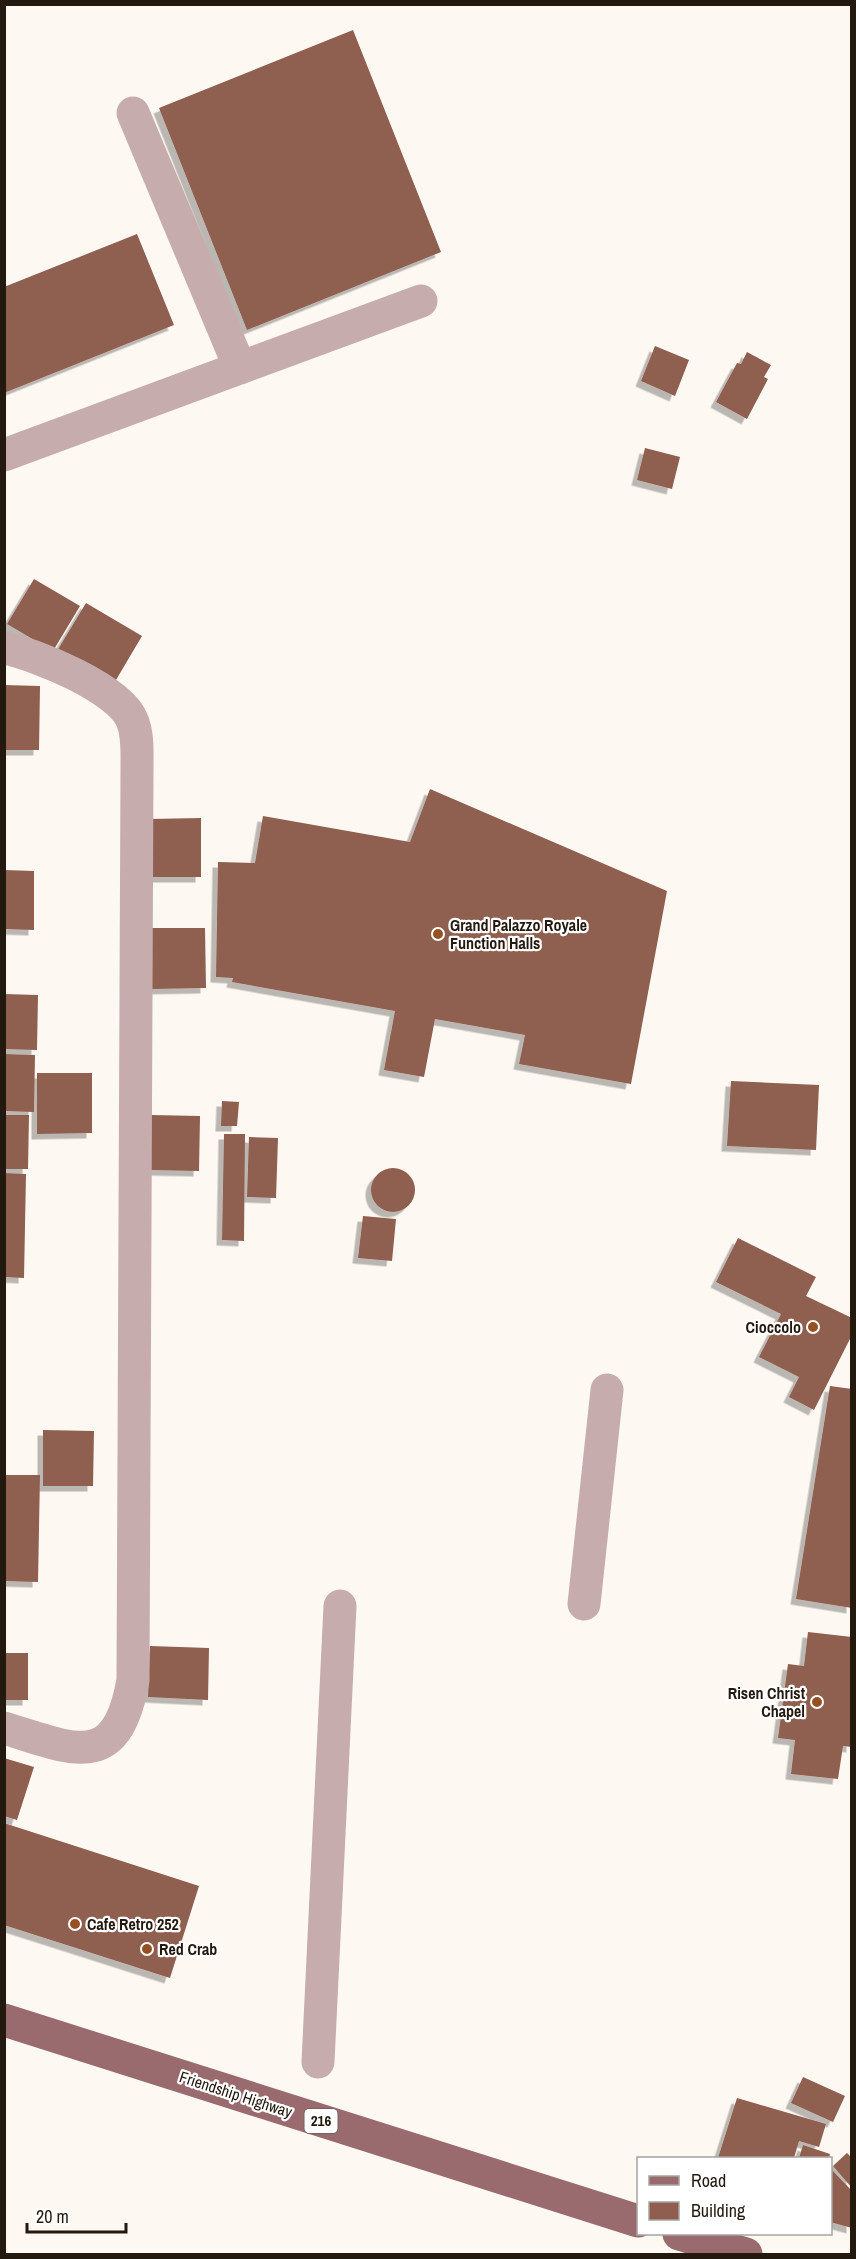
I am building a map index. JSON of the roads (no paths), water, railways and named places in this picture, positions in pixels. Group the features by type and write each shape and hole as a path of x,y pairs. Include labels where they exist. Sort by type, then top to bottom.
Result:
{"main road":[{"name":"Friendship Highway","path":"4,2020 637,2220"},
{"path":"682,2235 746,2254"}],"street":[{"path":"133,113 240,368"},
{"path":"4,455 421,301"},
{"path":"4,648 40,658 122,703 132,719 137,740 133,1680 128,1710 119,1728 109,1740 93,1746 75,1748 4,1728"},
{"path":"584,1604 607,1390"},
{"path":"318,2062 340,1606"}],"place":[{"name":"Grand Palazzo Royale Function Halls","path":"438,934"},
{"name":"Cioccolo","path":"813,1327"},
{"name":"Risen Christ Chapel","path":"817,1702"},
{"name":"Cafe Retro 252","path":"75,1924"},
{"name":"Red Crab","path":"147,1949"}]}
